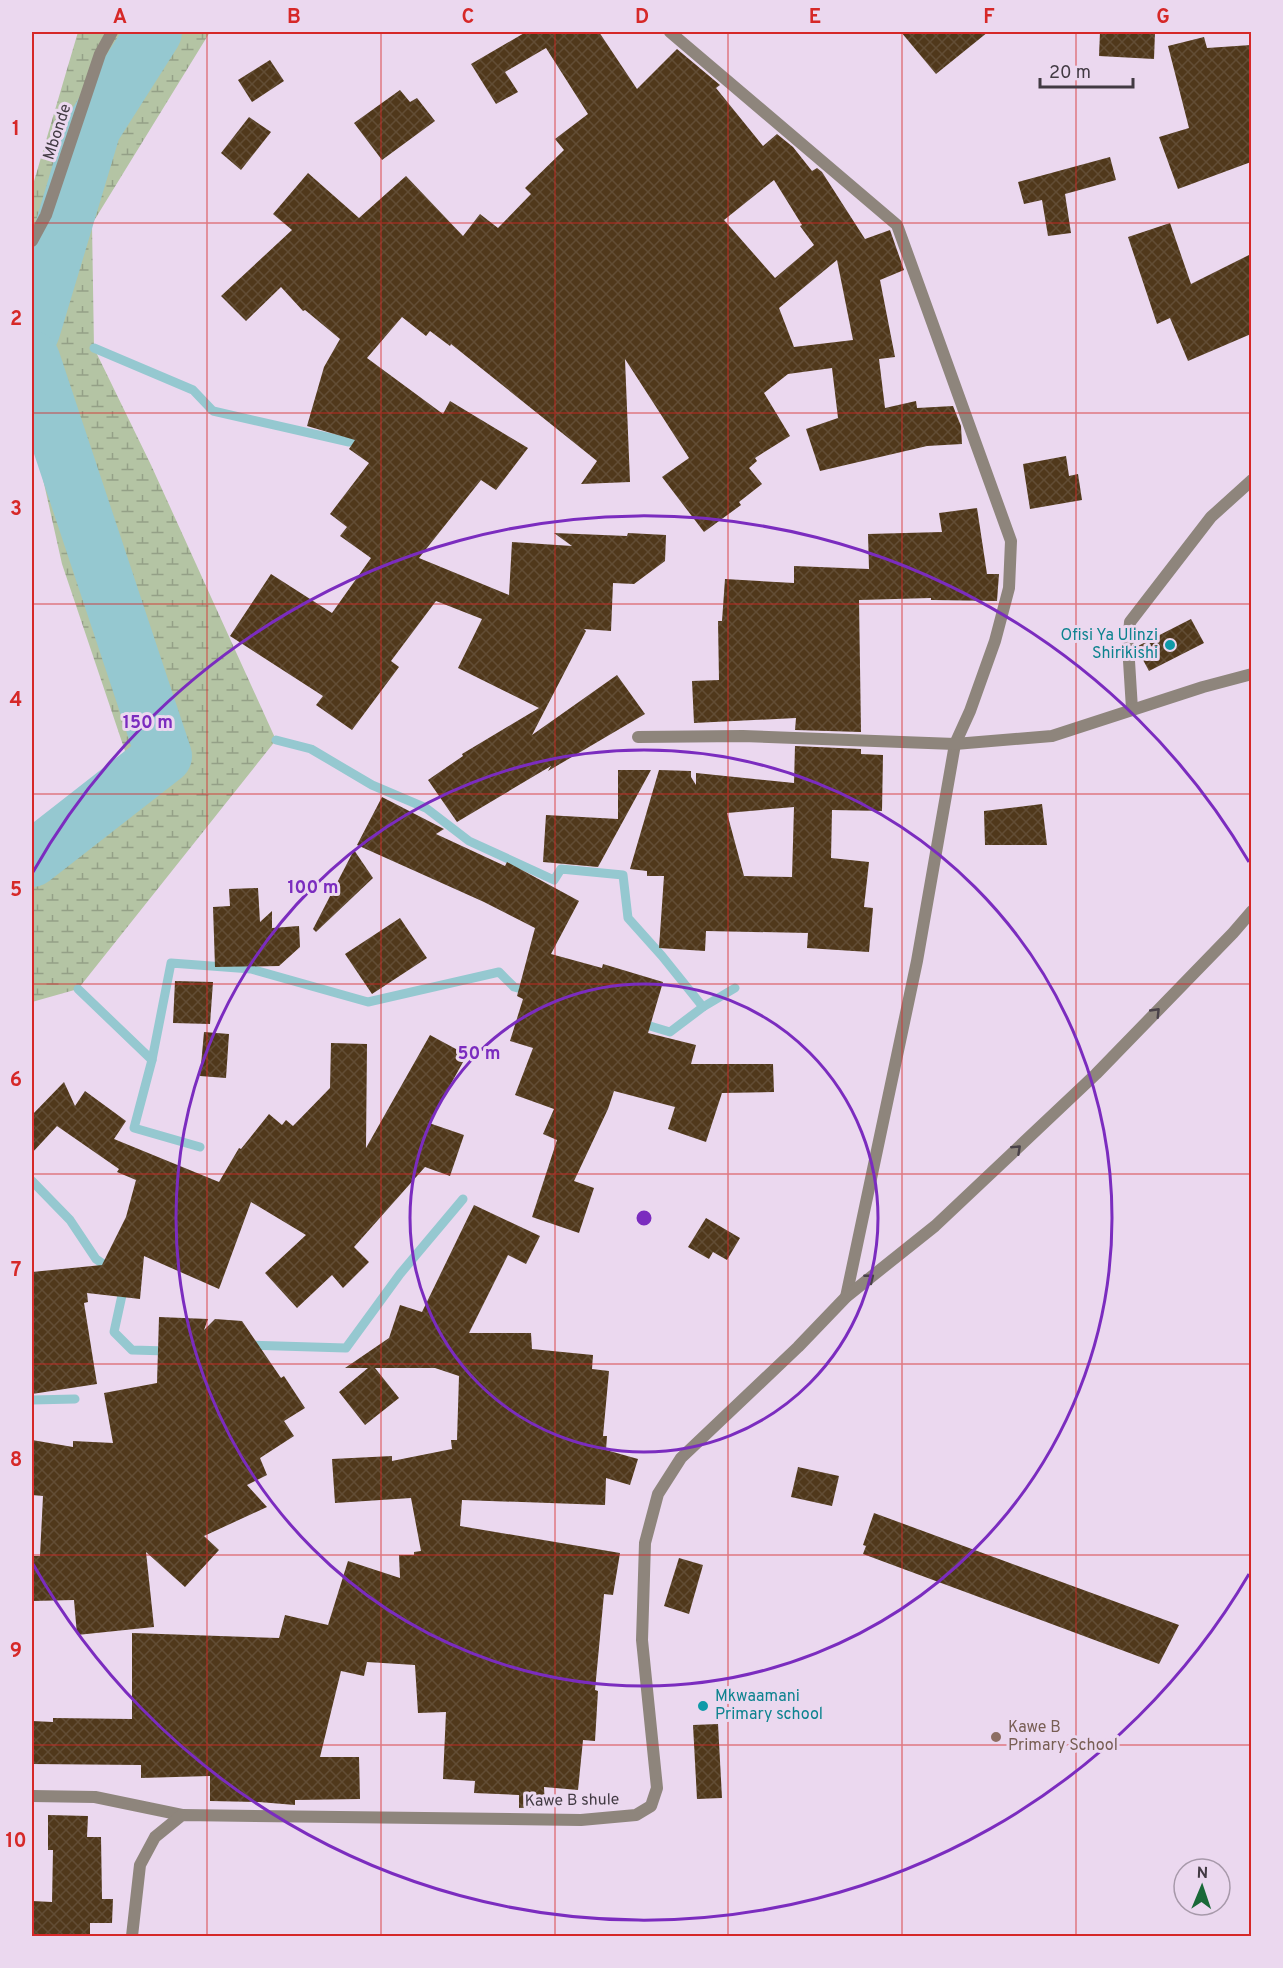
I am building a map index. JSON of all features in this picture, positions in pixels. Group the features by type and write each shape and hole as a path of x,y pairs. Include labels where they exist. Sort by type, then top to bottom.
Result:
{"street":[{"name":"Mbonde","path":"32,241 46,215 100,54 112,32"},
{"path":"670,32 897,225 1011,541 1009,588 995,641 970,711 955,744 917,961 846,1297"},
{"path":"1132,709 1128,645 1130,622 1211,517 1251,480"},
{"path":"638,737 765,736 955,744 1052,736 1132,709 1251,674"},
{"name":"Kawe B shule","path":"32,1796 96,1797 182,1815 581,1820 636,1815 651,1806 657,1788 642,1640 645,1543 658,1494 681,1458 798,1347 846,1297 935,1226 1096,1074 1233,933 1251,910"},
{"path":"132,1936 140,1865 155,1837 182,1815"}],"green space":[{"path":"78,32 210,32 92,224 94,348 151,465 276,740 78,989 32,1002 32,849 126,754 62,564 32,430 32,188"}],"building":[{"path":"526,32 599,32 637,89 677,49 720,85 716,88 763,146 777,134 793,147 812,171 817,168 822,172 865,239 890,230 904,270 880,280 895,357 879,359 885,408 916,401 917,408 953,406 961,426 962,444 927,446 820,471 806,429 838,418 832,368 788,374 764,393 790,436 755,458 757,461 749,468 762,484 739,502 741,505 704,532 662,477 689,458 625,359 630,482 581,484 597,461 451,344 450,346 430,331 426,336 402,317 367,358 443,414 450,401 528,448 496,490 481,480 419,558 509,595 512,542 572,546 554,533 666,535 665,561 634,584 613,583 611,631 584,629 586,631 532,735 617,675 645,714 457,822 428,780 463,756 462,754 539,708 458,668 482,619 436,601 391,661 399,667 352,730 316,705 323,696 230,636 271,574 332,613 371,558 340,536 347,527 330,514 369,463 349,449 355,440 307,426 324,367 340,339 305,310 303,311 281,287 246,321 221,296 292,230 273,214 308,173 359,218 406,176 463,236 480,214 498,228 531,194 525,188 564,150 555,139 588,114 546,48 505,72 518,92 496,104 471,64","holes":["774,180 802,225 800,226 814,245 775,278 724,220","837,260 853,340 794,347 779,308"]},
{"path":"901,32 988,32 936,74"},
{"path":"1100,32 1155,32 1154,59 1099,56"},
{"path":"1204,37 1207,48 1251,45 1251,162 1178,189 1159,137 1189,128 1168,46"},
{"path":"270,60 284,81 252,102 238,80"},
{"path":"400,90 410,102 417,98 435,121 382,160 354,123"},
{"path":"249,117 271,132 241,170 221,153"},
{"path":"1110,157 1116,180 1065,194 1071,233 1048,236 1042,200 1024,204 1018,182"},
{"path":"1170,223 1191,284 1251,254 1251,334 1188,361 1170,318 1157,324 1128,237"},
{"path":"1066,456 1069,476 1078,474 1082,500 1030,509 1023,464"},
{"path":"977,508 987,574 999,574 997,601 931,600 931,598 859,600 861,732 795,730 796,718 694,723 692,681 719,680 718,621 722,621 725,579 794,583 794,566 869,569 868,534 942,532 939,513"},
{"name":"Ofisi Ya Ulinzi Shirikishi","path":"1191,619 1204,643 1149,671 1136,647"},
{"path":"795,746 861,749 861,754 883,755 882,811 832,810 831,858 869,862 864,907 873,908 869,952 807,948 808,933 706,931 705,951 659,948 664,876 647,876 647,871 630,869 659,770 691,771 691,777 696,785 696,773 794,783","holes":["794,807 792,877 744,876 727,813"]},
{"path":"618,770 651,770 598,867 543,862 546,815 618,819"},
{"path":"382,797 444,829 436,834 505,866 507,862 579,901 551,954 602,968 603,964 663,982 648,1033 696,1045 691,1064 773,1064 774,1092 722,1093 706,1142 668,1129 675,1107 614,1091 608,1109 574,1181 594,1188 579,1233 532,1217 557,1140 543,1134 554,1109 515,1095 533,1048 510,1041 523,999 517,996 535,928 484,902 357,845"},
{"path":"1042,804 1047,845 985,845 984,811"},
{"path":"354,850 373,878 316,932 313,929"},
{"path":"258,888 260,922 272,911 272,928 299,926 300,947 279,966 215,967 213,907 230,906 229,889"},
{"path":"400,918 427,958 372,994 345,954"},
{"path":"175,981 213,982 210,1024 173,1023"},
{"path":"204,1032 229,1034 226,1078 200,1076"},
{"path":"430,1035 467,1055 429,1123 464,1135 450,1176 425,1167 354,1247 369,1262 343,1288 332,1275 297,1308 265,1273 306,1235 251,1202 219,1289 144,1256 140,1299 87,1293 88,1302 84,1303 97,1384 32,1394 32,1272 102,1265 126,1217 136,1180 117,1172 119,1169 57,1126 32,1153 32,1115 64,1082 75,1106 85,1091 126,1121 114,1139 219,1182 239,1148 241,1149 269,1114 282,1125 286,1120 293,1126 330,1088 331,1043 367,1044 366,1148"},
{"path":"474,1205 540,1236 526,1264 508,1255 469,1333 531,1333 532,1349 593,1355 592,1369 609,1371 603,1436 607,1436 606,1450 638,1459 630,1485 606,1478 605,1505 462,1500 460,1526 620,1553 613,1595 604,1594 595,1690 598,1691 595,1741 583,1740 578,1790 544,1787 545,1807 519,1808 519,1795 474,1793 475,1781 443,1779 446,1712 418,1713 415,1665 367,1662 364,1676 341,1671 320,1757 359,1757 360,1799 295,1800 295,1805 210,1801 210,1776 141,1778 141,1765 32,1764 32,1721 53,1722 53,1718 132,1719 132,1633 279,1638 285,1615 328,1625 348,1561 400,1578 399,1555 414,1555 414,1552 421,1551 411,1498 335,1503 332,1459 392,1456 392,1461 452,1449 451,1440 457,1440 459,1376 435,1368 375,1368 399,1398 365,1425 339,1392 368,1368 345,1368 389,1338 400,1305 422,1312"},
{"path":"706,1218 740,1238 727,1260 713,1252 709,1259 688,1247"},
{"path":"159,1317 208,1319 204,1330 215,1319 242,1321 281,1378 284,1376 305,1408 284,1421 294,1436 260,1458 267,1475 247,1485 267,1507 204,1536 219,1550 185,1587 146,1552 154,1627 77,1635 74,1600 32,1601 32,1556 40,1556 43,1496 32,1495 32,1440 73,1447 73,1441 113,1443 104,1393 157,1383"},
{"path":"798,1467 839,1476 832,1506 791,1497"},
{"path":"874,1513 1179,1625 1159,1664 863,1554 866,1546 863,1545"},
{"path":"679,1558 703,1565 689,1614 664,1606"},
{"path":"718,1724 722,1798 697,1799 693,1725"},
{"path":"48,1815 88,1816 87,1837 101,1837 102,1899 113,1899 112,1923 90,1923 90,1936 32,1936 32,1901 52,1902 53,1850 48,1850"}],"waterway":[{"path":"32,331 93,128 154,32"},
{"path":"94,348 193,390 213,411 349,442 359,430"},
{"path":"32,359 164,756 32,859"},
{"path":"276,740 311,749 372,785 426,808 469,841 554,880 561,869 623,875 628,918 703,1007 735,988"},
{"path":"152,1060 171,963 251,969 368,1002 499,972 514,987 529,991"},
{"path":"78,989 152,1060 134,1128 200,1147"},
{"path":"640,1023 670,1032 703,1007"},
{"path":"32,1181 70,1220 96,1259 112,1270"},
{"path":"248,1345 346,1348 400,1274 463,1199"},
{"path":"124,1286 114,1332 132,1350 168,1351"},
{"path":"32,1400 75,1399"}],"place":[{"name":"Ofisi Ya Ulinzi Shirikishi","path":"1170,645"},
{"name":"Mkwaamani Primary school","path":"703,1706"},
{"name":"Kawe B Primary School","path":"996,1737"}]}
